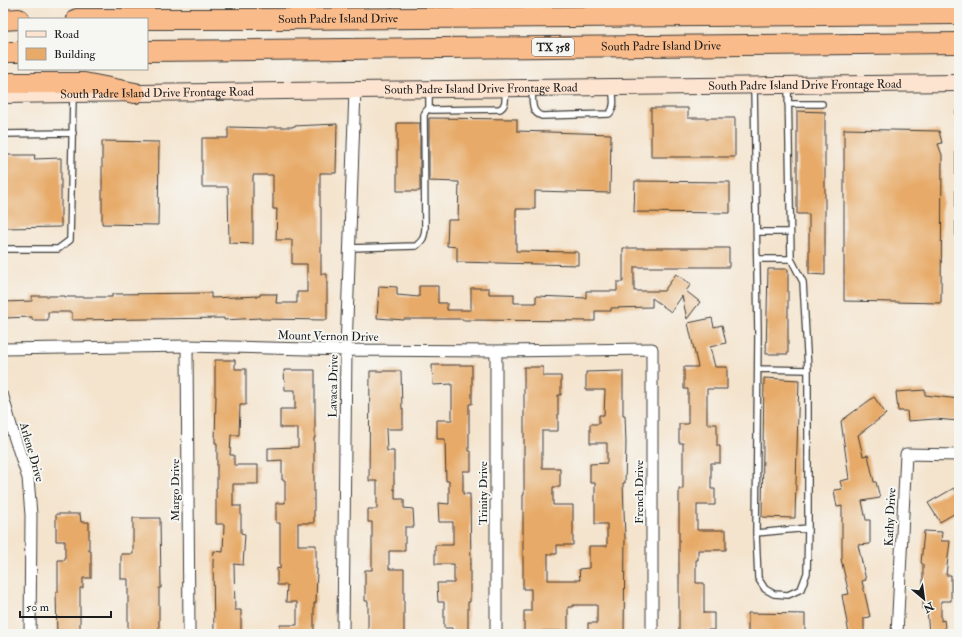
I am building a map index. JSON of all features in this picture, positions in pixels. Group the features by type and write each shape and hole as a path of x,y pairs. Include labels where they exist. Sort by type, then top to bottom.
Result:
{"highway":[{"name":"South Padre Island Drive","path":"148,19 959,14"},
{"path":"3,20 18,19"},
{"name":"South Padre Island Drive","path":"148,51 959,43"},
{"path":"3,52 18,52"},
{"path":"3,83 84,83 135,93"}],"main road":[{"name":"South Padre Island Drive Frontage Road","path":"3,95 505,88 959,84"}],"street":[{"name":"Lavaca Drive","path":"343,634 346,350 355,90"},
{"name":"Mount Vernon Drive","path":"3,349 187,346 346,350 496,351 652,349"},
{"name":"Margo Drive","path":"187,346 189,634"},
{"name":"French Drive","path":"652,349 652,634"},
{"name":"Trinity Drive","path":"496,351 496,634"},
{"name":"Arlene Drive","path":"3,397 28,478 32,514 30,634"},
{"name":"Kathy Drive","path":"897,634 906,454 959,455"}],"lane":[{"path":"754,86 758,334 756,533 758,578 765,589 774,594 788,595 801,589 807,573 808,370 803,282 790,259 788,85"},
{"path":"532,88 533,110 538,115 542,116 609,114 614,106 612,87"},
{"path":"429,108 431,110 500,109 505,104 505,88"},
{"path":"350,248 416,246 424,238 424,115 429,108 429,89"},
{"path":"3,249 58,249 70,240 73,94"},
{"path":"788,104 822,104"},
{"path":"959,113 959,234"},
{"path":"3,134 73,133"},
{"path":"757,232 790,232"},
{"path":"757,259 790,259"},
{"path":"758,369 808,370"},
{"path":"756,533 808,528"}],"building":[{"path":"651,108 688,108 688,118 735,118 735,157 651,157"},
{"path":"797,111 825,112 825,275 809,274 809,214 797,214"},
{"path":"429,118 517,119 517,131 611,134 610,193 535,191 535,209 516,209 516,251 578,252 578,265 457,262 457,247 447,246 448,220 458,220 459,182 429,181"},
{"path":"397,123 420,123 420,191 397,191"},
{"path":"337,124 336,173 320,173 321,274 327,274 327,320 260,318 224,320 224,318 72,320 72,312 48,312 48,320 32,320 32,317 3,318 3,302 32,301 32,296 112,297 112,294 211,293 211,298 277,294 276,303 297,303 297,292 307,292 307,264 292,264 292,240 276,240 277,209 273,209 273,175 253,175 253,244 229,243 228,187 202,187 202,138 228,138 228,127 268,128"},
{"path":"844,129 939,131 942,143 938,144 942,155 941,303 844,301"},
{"path":"102,141 159,142 158,225 102,224"},
{"path":"3,155 35,155 34,159 61,158 61,227 3,228"},
{"path":"635,181 730,182 730,213 634,212"},
{"path":"623,248 729,248 729,267 634,267 634,291 664,291 676,274 691,284 686,291 700,302 687,319 682,296 671,312 652,298 652,307 611,308 611,311 595,311 595,321 463,319 404,320 377,318 379,286 397,287 397,295 419,297 419,286 438,286 438,303 447,303 447,310 471,310 471,288 489,288 489,294 514,294 514,303 536,303 536,296 586,298 586,291 617,291 617,282 623,282"},
{"path":"768,269 788,269 788,354 766,354"},
{"path":"712,318 714,327 722,325 726,343 710,347 715,367 727,367 727,389 707,389 707,424 717,424 717,446 720,446 720,463 711,463 711,489 715,489 715,505 697,505 697,530 726,530 726,550 698,550 698,560 696,560 696,583 704,583 704,613 714,613 714,630 696,630 696,634 679,634 679,489 683,489 683,443 679,443 679,424 688,424 688,389 684,389 684,367 698,367 688,323"},
{"path":"215,360 235,360 235,369 246,369 246,405 240,405 239,435 231,435 230,455 234,455 234,465 258,465 258,484 233,484 233,506 241,506 241,533 245,534 243,565 234,564 235,610 241,610 241,634 214,634 214,551 223,552 224,524 216,524 217,443 215,443"},
{"path":"432,365 472,365 472,404 469,404 469,451 471,451 471,471 463,471 463,494 470,494 471,564 470,602 468,602 468,634 452,634 452,628 444,628 444,602 438,602 437,583 454,583 454,564 435,564 435,545 453,545 453,522 439,522 438,503 449,504 449,481 446,481 445,439 437,439 437,420 452,420 452,384 433,385"},
{"path":"524,367 543,367 543,376 561,376 561,395 558,395 558,431 542,431 542,468 560,468 560,487 553,487 553,505 573,505 573,545 557,545 557,554 548,554 548,580 580,580 579,569 589,568 589,546 607,546 607,524 595,524 595,483 590,483 590,464 607,463 607,443 590,443 590,424 599,424 599,415 604,415 605,390 586,390 586,372 623,371 623,415 625,415 626,443 625,483 623,483 625,537 624,634 588,634 588,623 597,623 597,605 573,605 573,607 568,607 568,631 542,631 542,634 524,634 524,611 531,611 531,589 523,589"},
{"path":"284,370 315,370 314,523 298,523 298,545 316,545 317,569 316,603 314,603 314,634 280,634 280,625 297,625 297,602 286,602 287,585 277,585 277,568 280,569 280,523 276,523 276,503 285,503 285,480 282,480 282,460 268,461 268,448 298,447 298,428 280,428 280,409 295,409 295,390 285,390"},
{"path":"370,371 401,371 403,429 386,429 387,451 394,451 395,499 404,499 404,508 413,509 414,527 405,527 405,551 389,551 389,569 404,569 404,634 368,634 368,601 365,601 365,570 372,570 372,522 368,522 368,509 377,509 377,481 369,481"},
{"path":"764,378 799,380 795,518 762,517"},
{"path":"925,390 925,395 959,399 959,421 935,419 908,421 907,411 898,411 896,392"},
{"path":"874,397 886,414 858,435 863,456 868,455 874,482 876,482 880,498 862,501 866,520 870,520 870,544 858,545 866,580 862,581 870,617 864,618 864,634 849,634 842,595 849,594 841,559 842,506 837,507 834,490 842,489 840,481 849,479 841,421"},
{"path":"954,488 959,497 959,511 940,522 928,503"},
{"path":"56,514 80,514 81,522 89,522 91,578 83,578 83,588 80,588 80,634 57,634 56,592 58,592 58,560 65,560 65,541 56,541"},
{"path":"133,518 160,518 161,588 159,588 159,634 128,634 128,579 121,579 121,554 133,554"},
{"path":"924,531 942,532 941,541 950,541 946,575 951,575 951,601 941,601 941,621 944,620 946,634 929,634 927,609 923,609 923,564 921,563"},
{"path":"748,613 805,614 805,634 748,634"}]}
